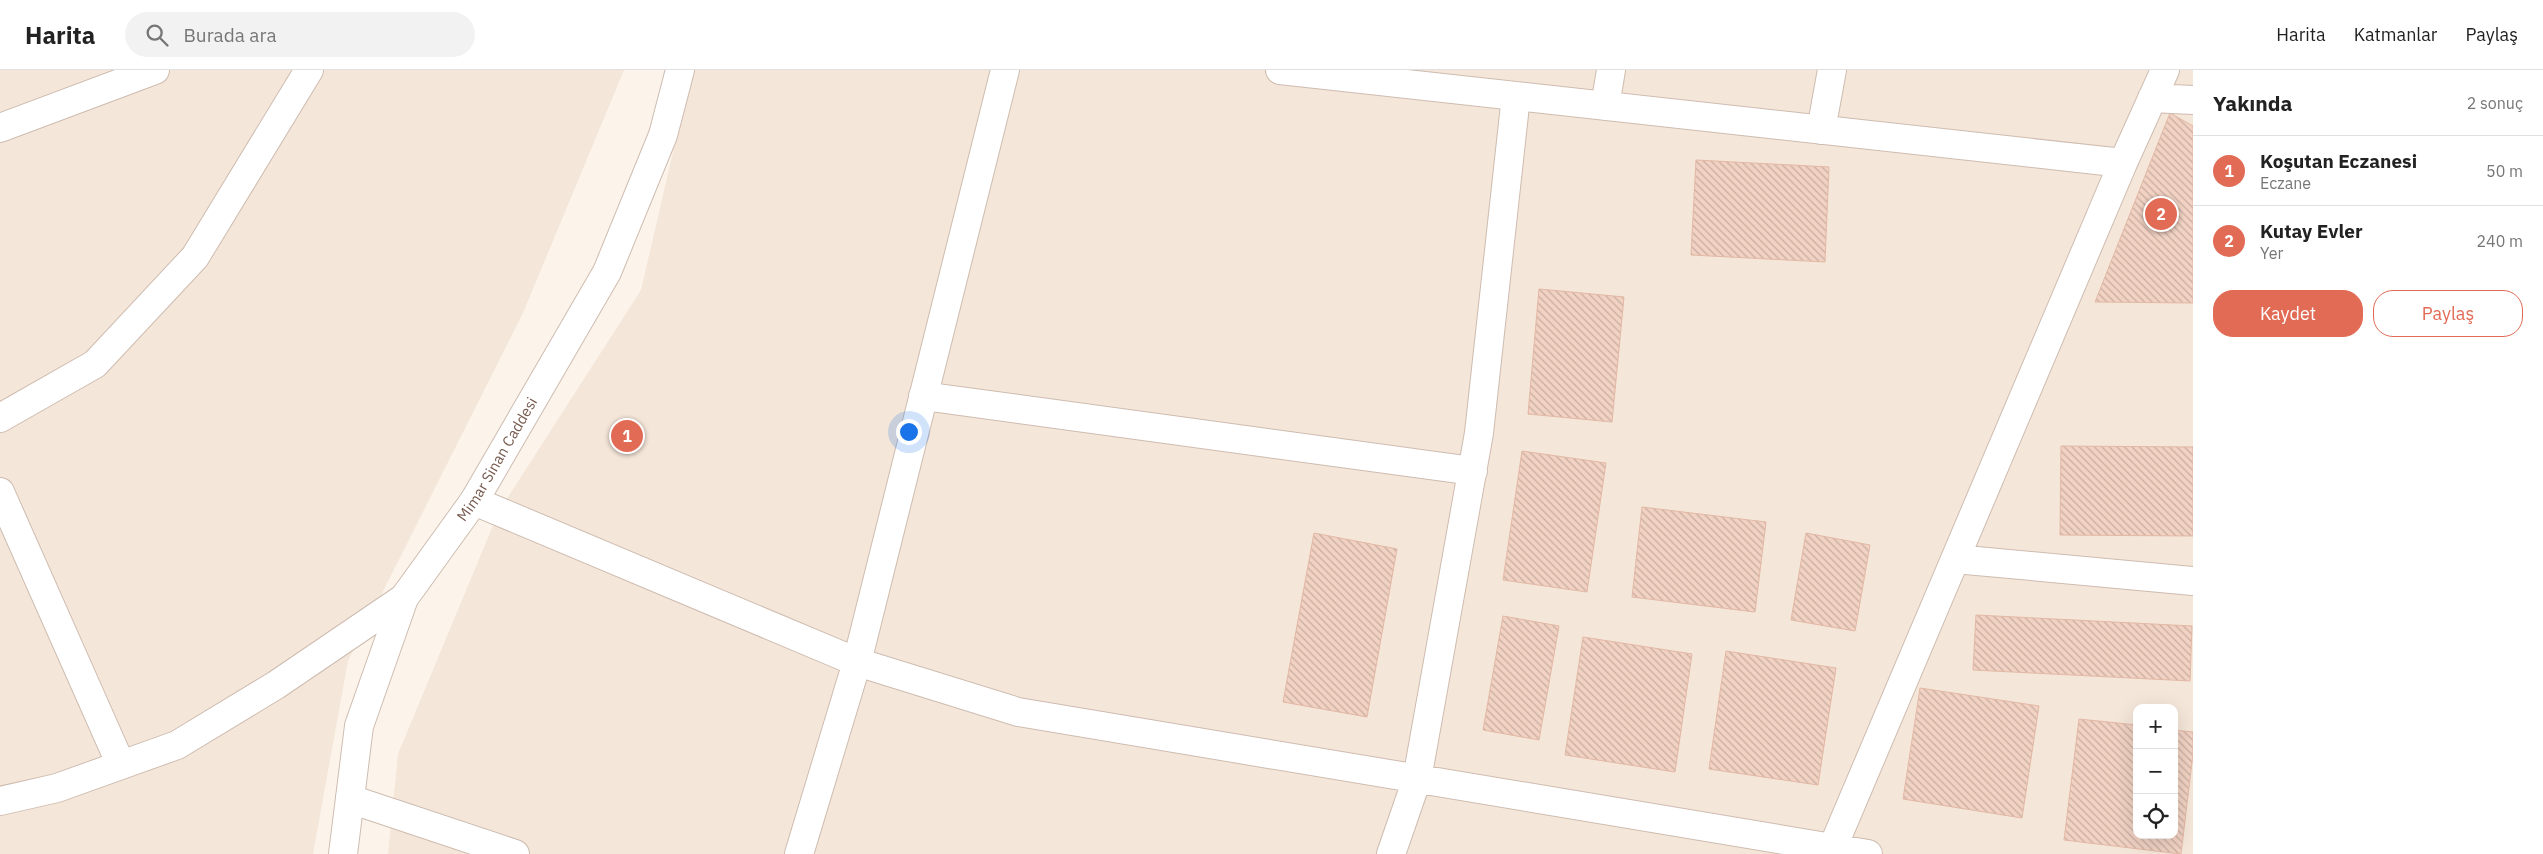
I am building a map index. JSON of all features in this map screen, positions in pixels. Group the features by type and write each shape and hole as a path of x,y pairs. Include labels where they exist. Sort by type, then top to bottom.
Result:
{"street":[{"path":"0,128 155,70"},
{"path":"0,418 95,364 195,257 309,70"},
{"name":"Mimar Sinan Caddesi","path":"343,854 359,726 404,598 474,501 607,272 663,135 680,70"},
{"path":"800,854 857,662 1005,70"},
{"path":"1280,70 1316,72 2123,163"},
{"path":"1605,106 1611,70"},
{"path":"1821,130 1832,70"},
{"path":"1832,852 2123,163 2165,70"},
{"path":"1391,854 1417,779 1480,432 1516,96"},
{"path":"2152,98 2193,100"},
{"path":"923,396 1473,471"},
{"path":"0,492 121,765"},
{"path":"474,501 857,662 1018,712 1417,779 1832,852 1868,854"},
{"path":"1955,559 2193,581"},
{"path":"0,801 57,788 177,745 276,685 404,598"},
{"path":"350,799 515,854"}],"shaded area":[{"path":"0,70 624,70 523,313 348,661 313,854 0,854"},
{"path":"692,70 2193,70 2193,854 388,854 398,754 499,511 641,290"}],"building":[{"path":"2170,113 2193,126 2193,303 2095,302"},
{"path":"1696,160 1829,167 1825,262 1691,255"},
{"path":"1539,289 1624,297 1612,422 1528,414"},
{"path":"2061,446 2193,447 2193,536 2060,535"},
{"path":"1522,451 1606,463 1587,592 1503,580"},
{"path":"1642,507 1766,522 1755,612 1632,597"},
{"path":"1314,533 1397,549 1367,717 1283,702"},
{"path":"1806,533 1870,545 1855,631 1791,620"},
{"path":"1976,615 2192,626 2190,681 1973,670"},
{"path":"1503,616 1559,626 1539,740 1483,730"},
{"path":"1583,637 1692,654 1675,772 1565,755"},
{"path":"1726,651 1836,668 1818,785 1709,769"},
{"path":"1920,688 2039,706 2022,818 1903,799"},
{"path":"2079,719 2133,725 2133,839 2178,839 2178,730 2193,732 2193,754 2181,854 2064,840"}],"place":[{"name":"Kutay Evler","path":"2161,214"},
{"name":"Koşutan Eczanesi","path":"627,436"}]}
